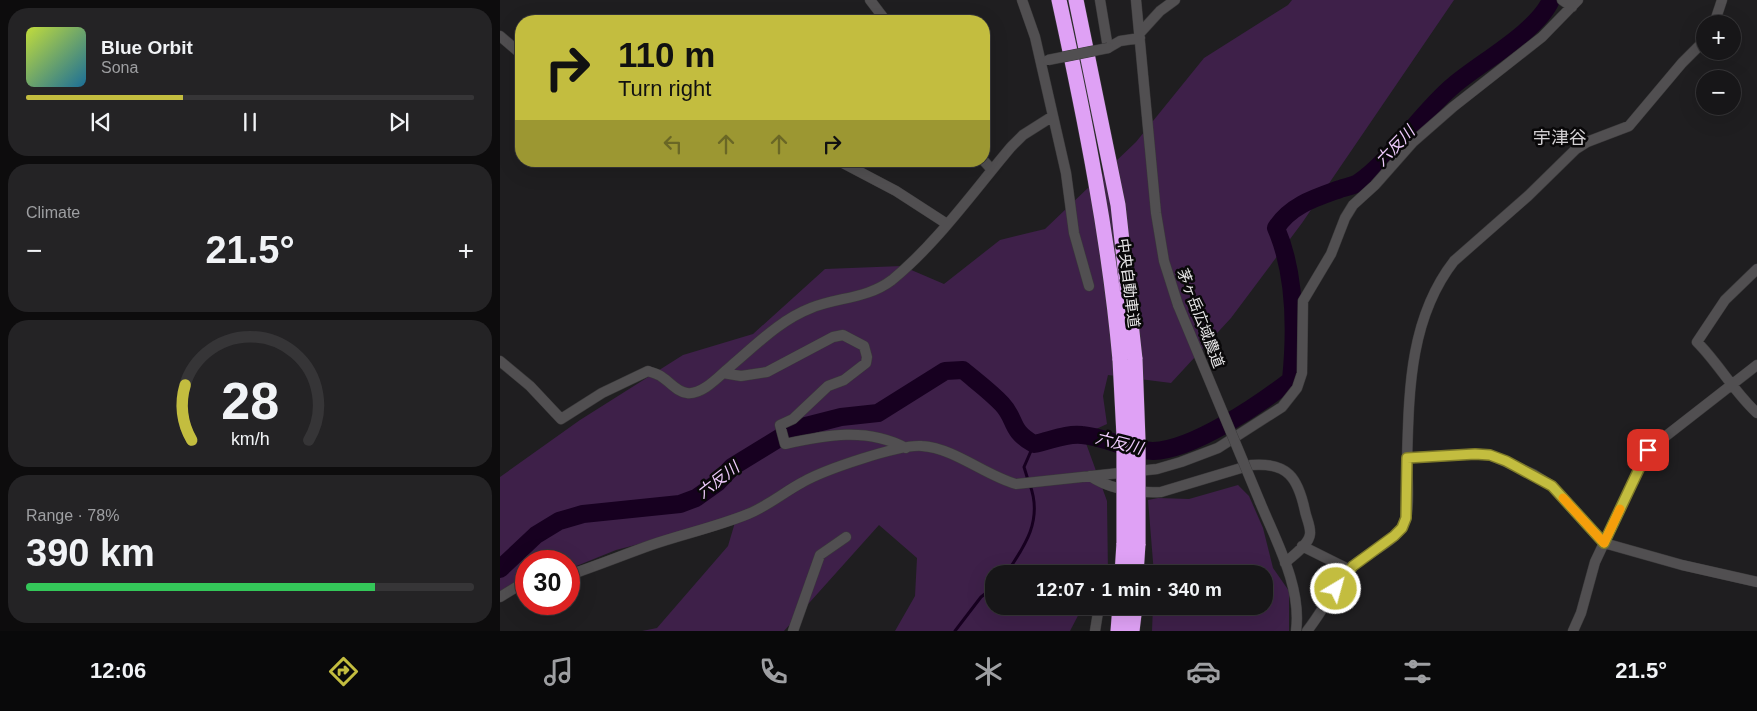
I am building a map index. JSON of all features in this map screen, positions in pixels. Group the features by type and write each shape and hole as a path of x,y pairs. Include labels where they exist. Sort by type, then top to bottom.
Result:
{"highway":[{"name":"中央自動車道","path":"1059,0 1086,125 1127,359"},
{"name":"中央自動車道","path":"1076,0 1118,205 1127,359 1124,436 1131,543 1135,565"},
{"name":"中央自動車道","path":"1125,565 1131,543"},
{"path":"1118,631 1119,615"},
{"path":"1132,631 1134,615"}],"street":[{"path":"870,0 881,15"},
{"path":"1022,0 1044,61 1053,116 1066,173 1074,233 1089,286"},
{"path":"1100,0 1108,48"},
{"name":"茅ヶ岳広域農道","path":"1136,0 1161,245 1178,305 1284,563 1296,604 1296,631"},
{"path":"1044,61 1108,48 1120,41 1140,36 1160,11 1175,0"},
{"path":"1562,0 1575,3"},
{"path":"1717,15 1722,0"},
{"path":"580,571 747,514 804,481 867,457 906,448 923,446 974,464 1000,480 1023,483 1157,469 1218,448 1282,407 1297,388 1302,373 1303,301 1331,254 1345,218 1353,206 1376,184 1413,142 1453,107 1542,36 1575,3"},
{"path":"500,36 515,49"},
{"path":"1307,631 1350,570 1394,536 1402,528 1406,518 1408,393 1412,363 1434,294 1445,273 1454,261 1528,196 1576,149 1587,142 1629,126 1682,62 1696,49"},
{"path":"500,361 530,386 561,419 602,394 648,371 661,376 671,385 686,393 698,392 786,320 831,300 852,299 890,281 947,224 1022,135 1053,116"},
{"path":"850,167 896,191 947,224"},
{"path":"989,167 992,170"},
{"path":"1757,269 1725,300 1697,342 1733,384 1742,399 1757,413"},
{"path":"723,373 741,376 767,372 833,337 843,335 864,346 867,357 866,363 856,372 828,386 817,394 793,419 780,425 785,444 829,435 856,435 874,436 891,440 906,448"},
{"path":"1573,631 1581,613 1595,562 1648,450 1757,365"},
{"path":"1407,458 1475,454 1490,455 1506,461 1552,486 1604,543 1691,568 1757,582"},
{"path":"1090,476 1112,488 1161,492 1251,465 1270,465 1291,476 1299,486 1310,534 1302,546 1284,563"},
{"path":"793,631 820,555 846,537"},
{"path":"1302,546 1350,570"},
{"path":"500,597 515,588"},
{"path":"1095,631 1098,615"}],"shaded area":[{"path":"1292,0 1454,0 1302,223 1231,318 1171,383 1108,375 1103,396 1107,424 1083,435 1107,501 1108,565 985,565 985,615 1078,615 1070,631 895,631 915,596 917,558 879,525 784,631 642,631 657,628 728,546 736,519 616,550 580,565 580,550 515,550 515,591 500,597 500,477 580,420 683,355 753,334 825,269 902,266 944,284 1000,240 1045,229 1136,142 1204,58 1288,5"},
{"path":"1238,485 1249,496 1263,528 1272,565 1153,565 1148,500 1158,498 1189,499"},
{"path":"1273,568 1289,591 1289,631 1152,631 1153,615 1273,615"}],"waterway":[{"name":"六反川","path":"500,569 536,535 559,521 583,514 680,504 696,498 717,483 732,467 794,429 841,417 878,413 945,371 963,370 978,382 1002,404 1017,429 1026,439 1034,444 1064,436 1082,435 1100,438 1135,449 1153,451 1169,449 1187,443 1225,424 1291,380 1294,342 1293,302 1283,246 1276,228 1282,220 1304,203 1356,184 1371,173 1442,96 1465,76 1534,24 1551,0"},
{"path":"1028,480 1024,467 1034,444"},
{"path":"1012,565 1025,543 1033,521 1034,510 1030,485"},
{"path":"955,631 985,594"}],"slow traffic":[{"path":"1563,498 1604,543 1620,509"}],"district":[{"name":"宇津谷","path":"1560,138"}],"route":[{"path":"1336,589 1353,566 1402,528 1406,518 1407,458 1475,454 1490,455 1506,461 1552,486 1604,543 1642,459 1648,450"}]}
